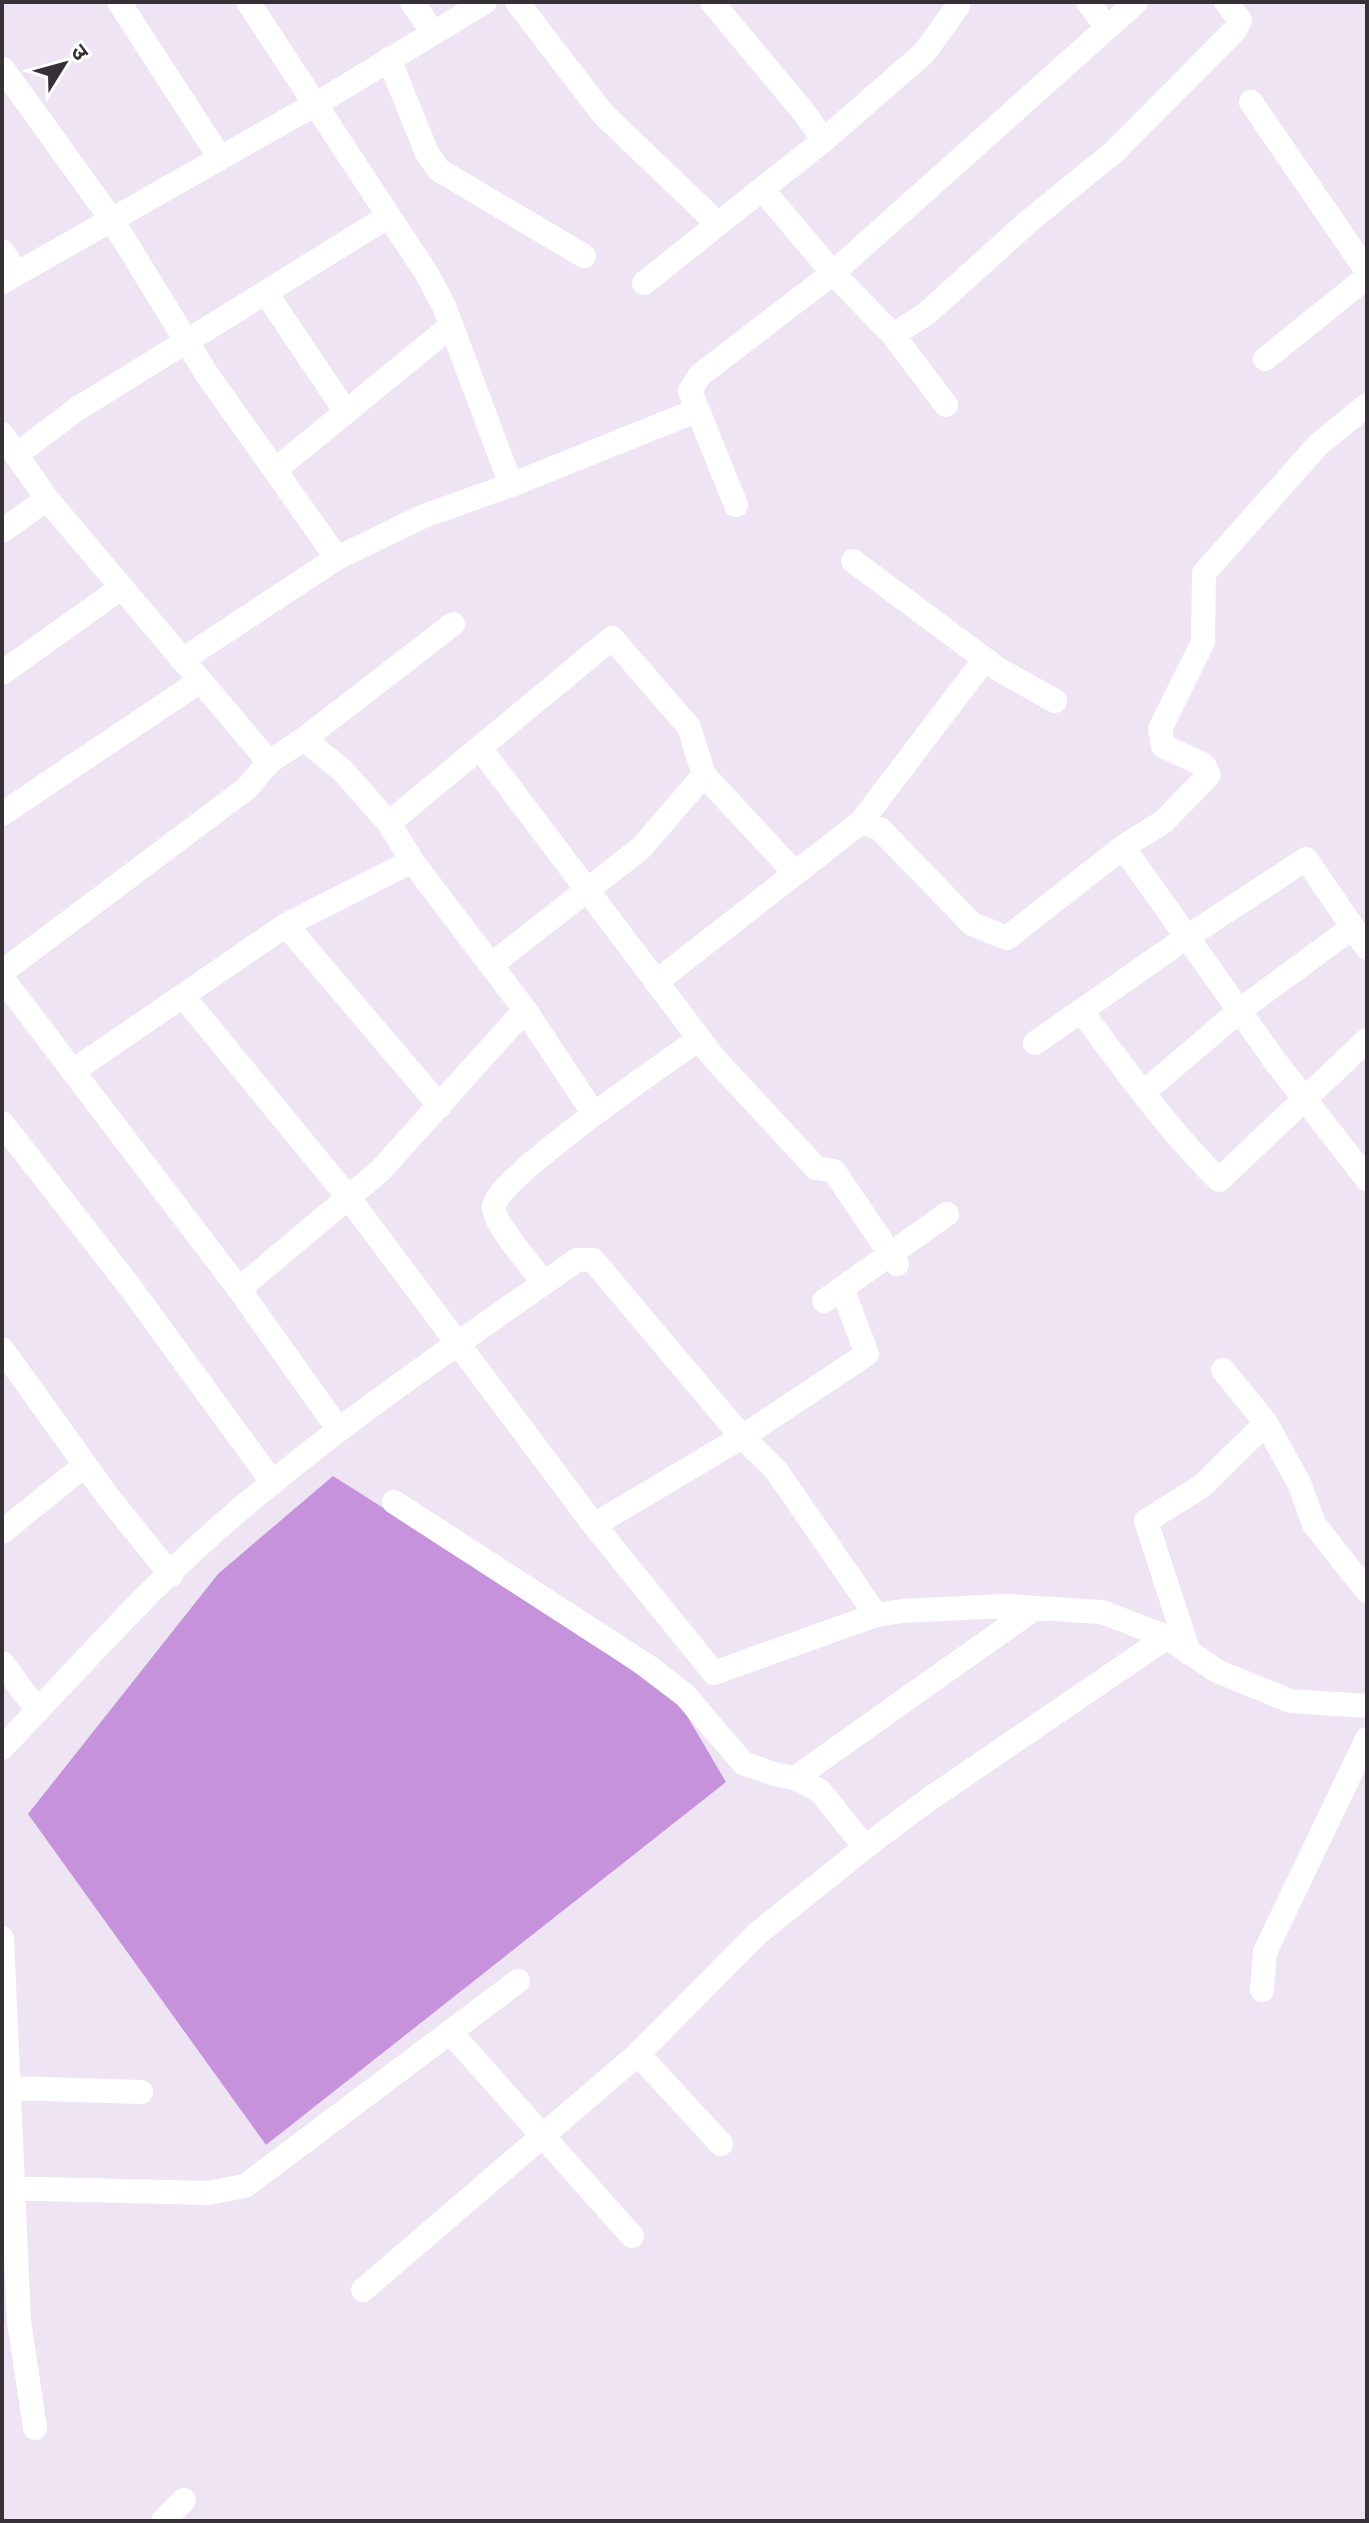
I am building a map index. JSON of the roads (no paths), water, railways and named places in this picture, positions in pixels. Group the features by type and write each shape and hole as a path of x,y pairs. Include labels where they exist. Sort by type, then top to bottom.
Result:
{"street":[{"path":"119,2 220,158"},
{"path":"248,2 427,274 451,326 511,485"},
{"path":"412,2 433,33"},
{"path":"2,251 10,278 316,104 485,2"},
{"path":"517,2 603,114 718,224"},
{"path":"712,2 824,140"},
{"path":"644,283 824,140 924,53 958,6 956,2"},
{"path":"1088,2 1107,28"},
{"path":"736,505 690,391 700,375 833,273 1136,2"},
{"path":"893,335 926,314 1029,221 1125,141 1235,30 1240,20 1226,2"},
{"path":"389,59 427,153 439,170 584,256"},
{"path":"3,69 112,220 187,342 337,558"},
{"path":"1251,102 1367,271"},
{"path":"762,189 833,273 893,335 946,405"},
{"path":"16,455 77,409 389,216"},
{"path":"1265,359 1367,277"},
{"path":"266,293 346,412"},
{"path":"275,470 451,326"},
{"path":"861,822 880,829 972,924 1007,938 1123,847 1163,822 1209,775 1204,765 1163,746 1160,729 1203,642 1204,573 1319,444 1367,405"},
{"path":"182,660 337,558 424,516 511,485 698,410"},
{"path":"2,434 47,499 269,762"},
{"path":"2,531 47,499"},
{"path":"853,561 985,659 1055,701"},
{"path":"2,673 121,588"},
{"path":"339,1430 239,1289 2,975 247,788 269,762 304,739 453,624"},
{"path":"389,823 612,638 689,727 704,775 795,873"},
{"path":"656,982 861,822 985,659"},
{"path":"2,814 200,681"},
{"path":"304,739 343,771 389,823 412,861 525,1010 594,1114"},
{"path":"480,748 699,1039 816,1168 834,1171 893,1259"},
{"path":"491,965 641,848 704,775"},
{"path":"1123,847 1239,1011 1367,1179"},
{"path":"1035,1043 1306,859 1367,948"},
{"path":"73,1071 286,925 412,861"},
{"path":"286,925 440,1106"},
{"path":"1143,1093 1239,1011 1353,927"},
{"path":"183,996 348,1197 594,1525 714,1673 876,1615 1005,1606 1102,1612 1167,1637 1217,1671 1290,1701 1367,1706"},
{"path":"239,1289 380,1171 525,1010"},
{"path":"1081,1011 1143,1093 1219,1180 1367,1040"},
{"path":"544,1283 500,1225 494,1202 508,1185 594,1114 699,1039"},
{"path":"2,1123 130,1287 273,1483"},
{"path":"594,1525 742,1437 867,1354 833,1294 893,1259 947,1214"},
{"path":"2,1748 222,1525 339,1430 577,1260 593,1260 742,1437 776,1470 876,1615"},
{"path":"5,1359 171,1575"},
{"path":"1223,1370 1266,1423 1299,1483 1314,1524 1367,1591"},
{"path":"1189,1653 1146,1521 1202,1486 1266,1423"},
{"path":"2,1532 85,1465"},
{"path":"394,1502 649,1667 685,1695 743,1763 795,1778 820,1791 865,1847"},
{"path":"795,1778 1035,1608"},
{"path":"363,2290 638,2054 757,1934 865,1847 1026,1732 1167,1637"},
{"path":"2,1663 38,1711"},
{"path":"1262,1990 1265,1952 1367,1739"},
{"path":"2,1938 9,2088 10,2321 35,2428"},
{"path":"8,2188 208,2193 245,2186 518,1981"},
{"path":"451,2033 632,2236"},
{"path":"638,2054 721,2144"},
{"path":"9,2088 141,2092"},
{"path":"163,2521 184,2500"}]}
